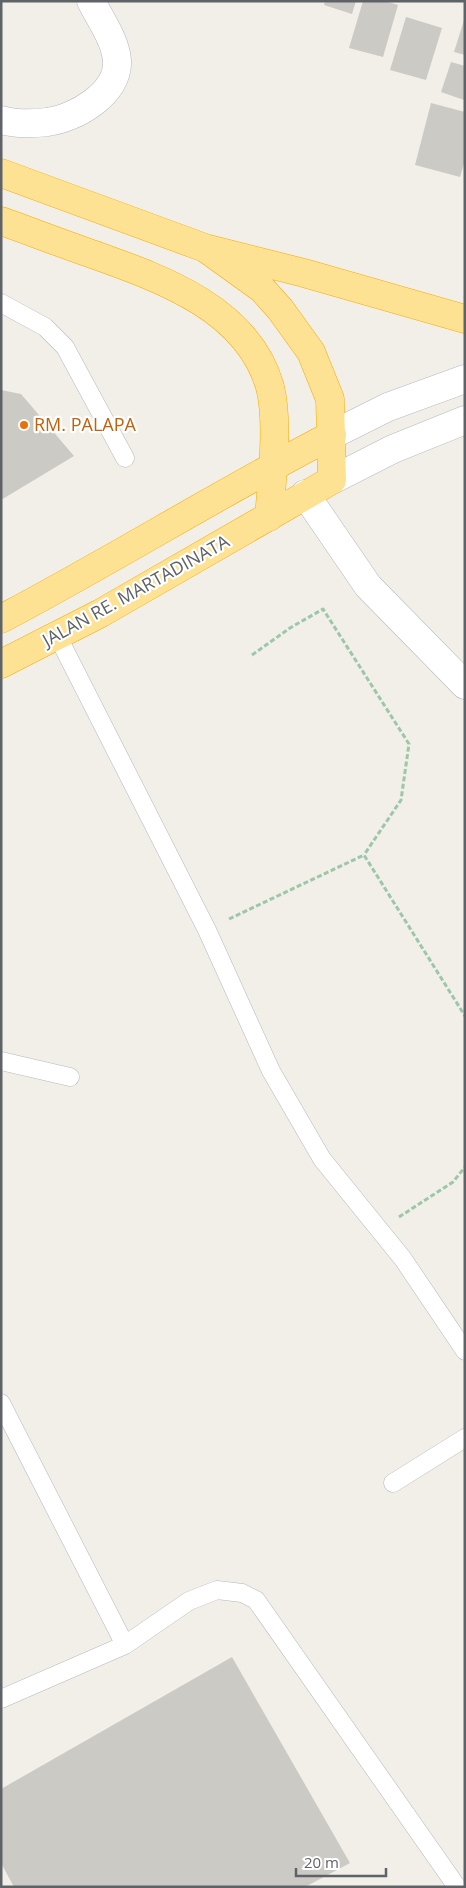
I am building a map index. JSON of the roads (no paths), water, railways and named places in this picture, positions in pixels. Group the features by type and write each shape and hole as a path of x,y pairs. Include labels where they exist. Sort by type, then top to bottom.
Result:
{"highway":[{"path":"1,173 205,248 304,273 465,319"},
{"path":"1,221 147,274 179,288 214,311 238,331 259,362 270,388 273,420 273,466 269,517"},
{"path":"205,248 262,289 311,352 330,399 332,480"},
{"path":"1,619 82,577 273,466 332,435"},
{"name":"JALAN RE. MARTADINATA","path":"1,664 101,613 332,480"}],"street":[{"path":"1,120 13,123 49,122 71,114 94,102 109,87 115,76 116,50 91,1"},
{"path":"332,435 388,408 465,379"},
{"path":"332,480 393,449 465,420"},
{"path":"305,494 368,586 465,686"}],"lane":[{"path":"1,303 45,327 66,346 124,458"},
{"path":"56,635 207,930 271,1071 322,1160 403,1259 465,1351"},
{"path":"1,1061 70,1077"},
{"path":"3,1412 125,1644"},
{"path":"394,1483 465,1438"},
{"path":"1,1698 125,1644 189,1602 217,1590 242,1593 256,1600 457,1887"}],"place":[{"name":"RM. PALAPA","path":"24,425"}]}
